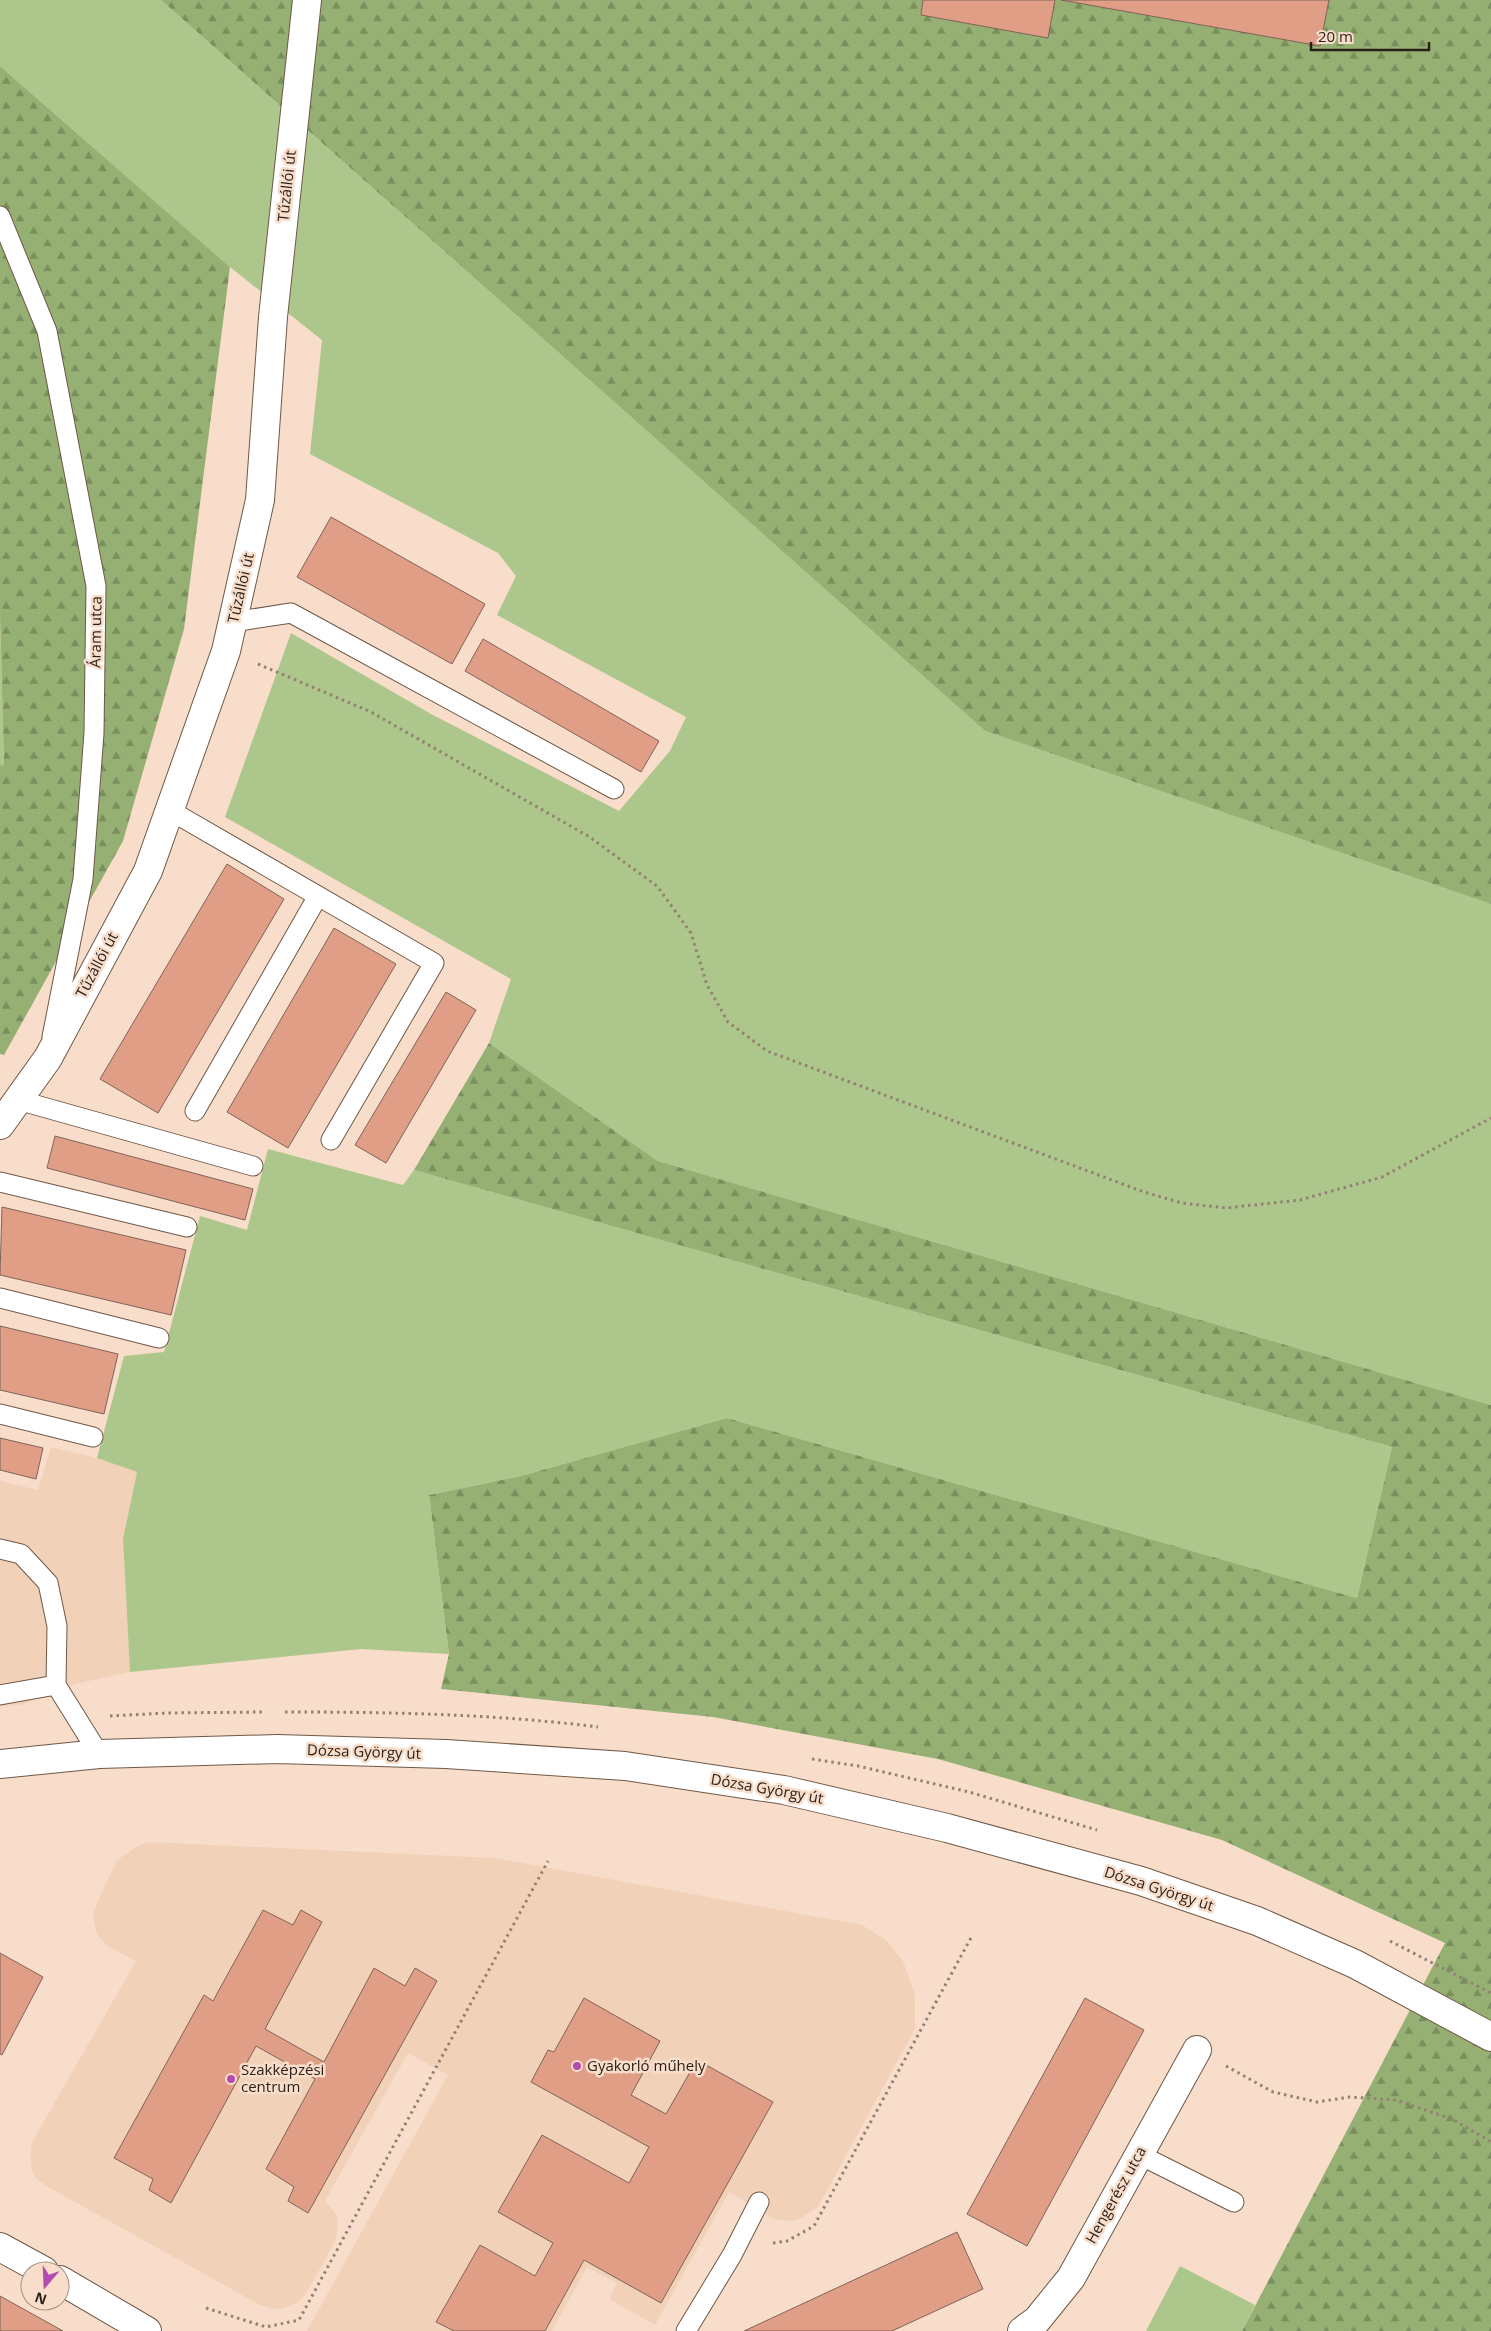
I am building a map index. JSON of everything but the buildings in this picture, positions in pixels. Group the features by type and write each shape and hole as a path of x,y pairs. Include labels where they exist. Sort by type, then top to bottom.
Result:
{"street":[{"name":"Tűzállói út","path":"0,1125 48,1058 148,871 171,811 226,651 260,500 273,318 307,0"},
{"name":"Dózsa György út","path":"0,1764 99,1754 277,1749 446,1754 625,1766 784,1790 956,1830 1141,1882 1257,1921 1355,1964 1491,2037"},
{"name":"Hengerész utca","path":"1022,2331 1036,2320 1071,2278 1197,2050"},
{"path":"0,2246 26,2261"},
{"path":"70,2286 148,2331"}],"lane":[{"name":"Áram utca","path":"0,216 47,331 96,586 94,733 83,879 48,1058"},
{"path":"233,622 291,613 614,789"},
{"path":"171,811 434,963 331,1140"},
{"path":"195,1111 318,896"},
{"path":"18,1100 254,1166"},
{"path":"0,1182 186,1228"},
{"path":"0,1298 159,1338"},
{"path":"0,1414 93,1438"},
{"path":"0,1549 21,1554 48,1583 57,1626 56,1685 99,1754"},
{"path":"0,1695 56,1685"},
{"path":"1138,2154 1234,2202"},
{"path":"686,2331 732,2255 760,2202"}],"path":[{"path":"226,651 371,712 588,836 658,886 691,933 707,986 728,1022 767,1051 1135,1188 1182,1203 1226,1208 1300,1200 1382,1177 1491,1118"},
{"path":"206,2308 266,2327 299,2320 548,1861"},
{"path":"732,2255 757,2244 787,2241 814,2226 972,1936"},
{"path":"1197,2050 1272,2092 1317,2102 1350,2097 1396,2100 1452,2119 1491,2142"}],"shaded area":[{"path":"51,1447 97,1458 137,1472 123,1539 130,1672 75,1684 21,1705 0,1706 0,1481 38,1490"},
{"name":"Szakképzési centrum","path":"151,1842 494,1858 862,1925 886,1940 903,1961 915,1995 915,2029 818,2207 796,2221 775,2220 729,2192 655,2325 609,2299 617,2283 587,2267 552,2331 307,2331 448,2075 408,2053 325,2201 337,2215 336,2240 306,2294 299,2302 284,2308 275,2309 260,2305 50,2188 35,2178 32,2170 30,2155 32,2142 136,1961 109,1947 100,1938 96,1932 93,1917 97,1903 117,1860 141,1844"}],"green space":[{"path":"0,0 161,0 985,731 1491,904 1491,1405 658,1161 489,1043 511,979 225,817 291,633 431,714 619,811 670,751 686,717 497,615 516,576 498,553 310,454 322,340 230,267 0,66"},
{"path":"161,0 1491,0 1491,904 985,731"},
{"path":"0,66 230,267 184,629 123,841 4,1055 0,1054 0,765 4,766 0,614"},
{"path":"0,614 4,767 0,765"},
{"path":"489,1043 658,1161 1491,1405 1491,2331 1242,2331 1445,1943 1222,1840 938,1759 713,1717 441,1689 449,1654 429,1495 521,1476 727,1418 1357,1598 1392,1447 414,1170"},
{"path":"268,1149 403,1185 414,1170 1392,1447 1357,1598 727,1418 521,1476 429,1495 449,1654 361,1649 130,1672 123,1539 137,1472 97,1458 124,1356 164,1352 200,1216 247,1230"},
{"path":"1180,2266 1255,2305 1242,2331 1146,2331"}],"place":[{"name":"Gyakorló műhely","path":"577,2066"},
{"name":"Szakképzési centrum","path":"231,2079"}]}
